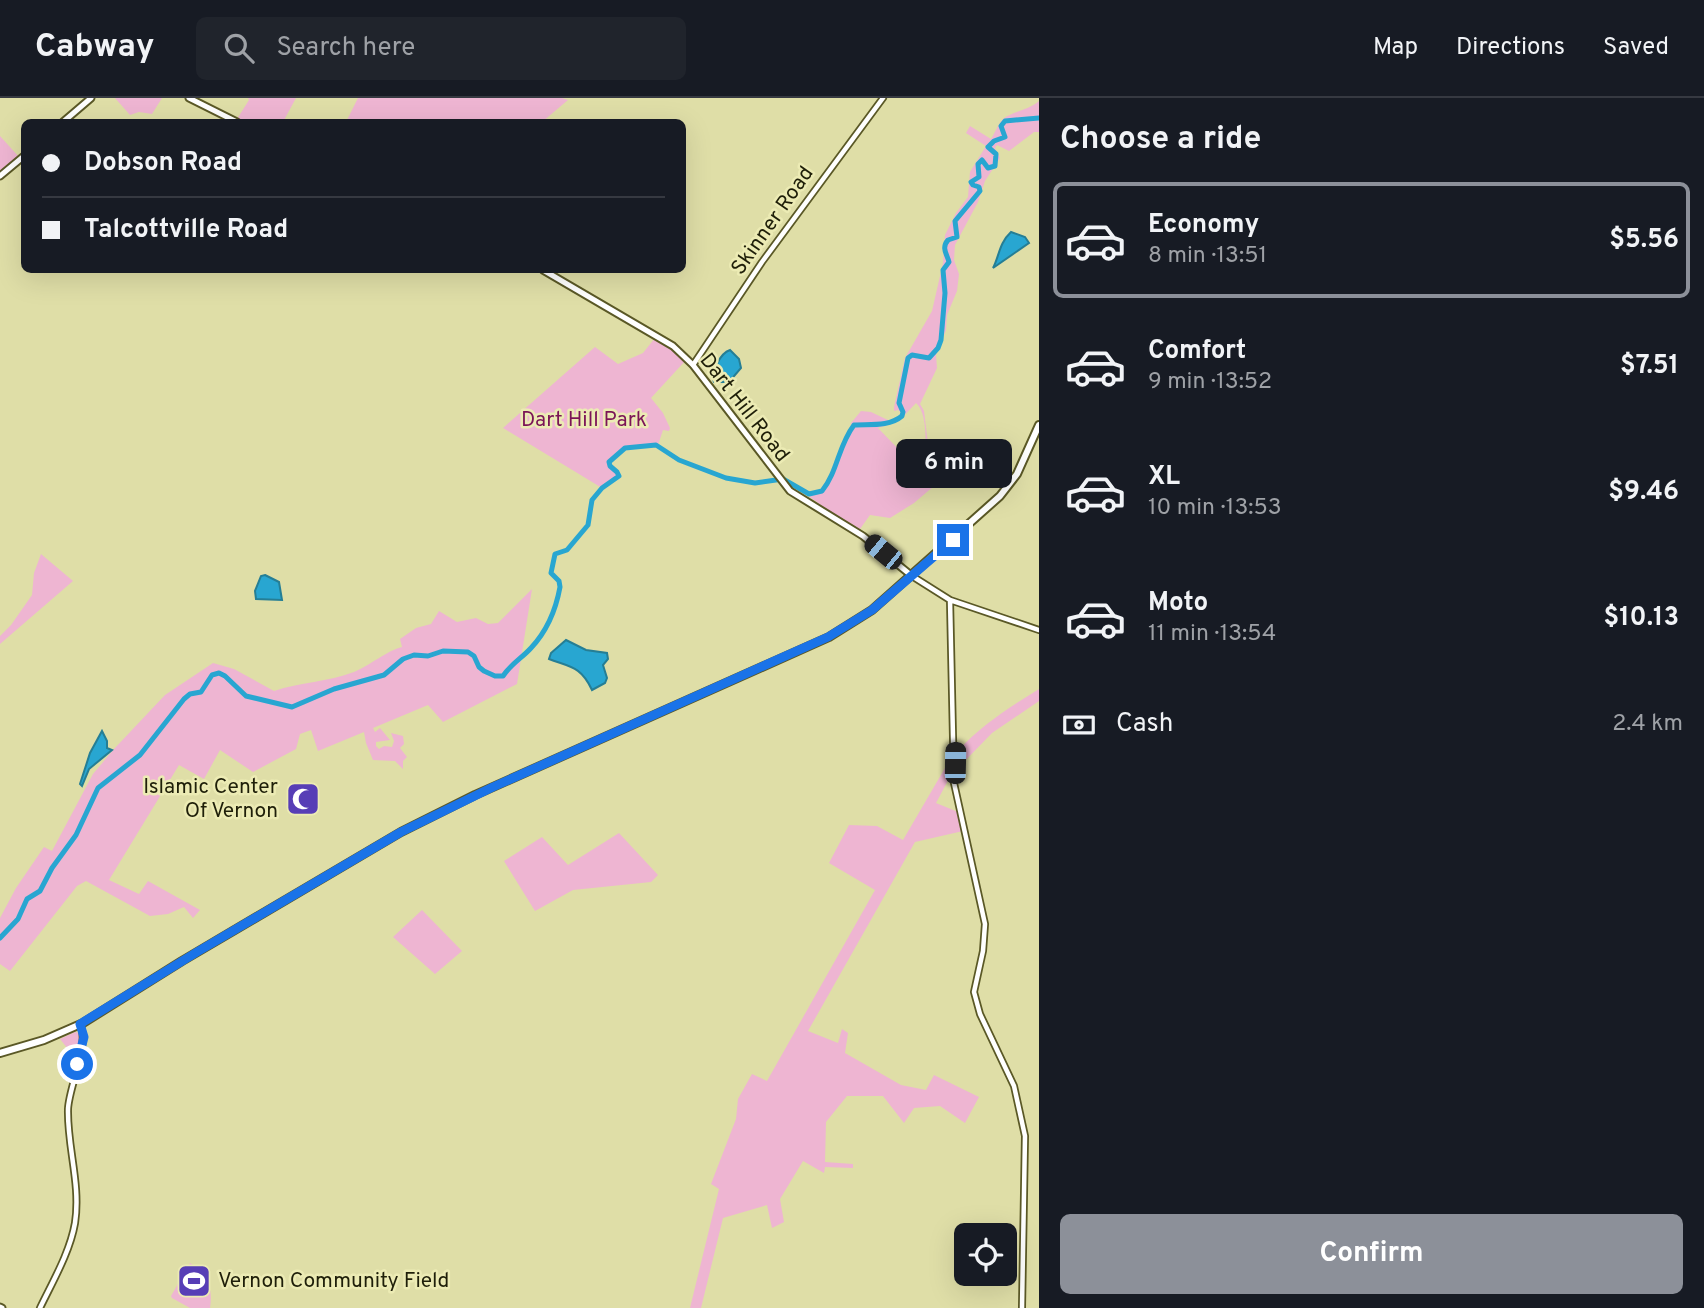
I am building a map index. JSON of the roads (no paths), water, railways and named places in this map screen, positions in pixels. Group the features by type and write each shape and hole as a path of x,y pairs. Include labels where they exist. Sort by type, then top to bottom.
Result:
{"main road":[{"path":"66,119 91,98"},
{"path":"189,98 231,119"},
{"path":"0,176 21,158"},
{"name":"Dart Hill Road","path":"548,273 664,340 694,365 794,495 860,535 912,576"},
{"path":"0,1053 42,1041 80,1024 401,832 487,790 828,637 872,610 1000,496 1017,474 1039,425"}],"street":[{"name":"Skinner Road","path":"694,365 762,262 883,98"},
{"path":"912,576 950,600 1039,630"},
{"path":"950,600 954,783 985,924 983,951 974,992 976,1004 1014,1086 1025,1136 1022,1308"},
{"path":"40,1308 61,1264 74,1225 76,1194 68,1108 84,1037 80,1024"}],"water":[{"path":"1011,232 1025,237 1029,243 993,268 1002,245"},
{"path":"730,350 739,359 741,368 729,382 714,382 713,374 717,364"},
{"path":"265,575 279,582 282,600 256,599 255,591 261,576"},
{"path":"566,640 586,650 607,653 608,659 603,665 607,678 605,683 592,690 579,672 549,659 551,653"},
{"path":"102,731 107,748 112,750 89,769 82,786 80,784 90,753"}],"waterway":[{"path":"0,938 18,919 27,899 40,891 52,868 76,835 98,788 140,755 184,699 190,694 201,692 212,675 219,673 225,676 246,696 292,707 334,689 384,675 403,659 414,655 428,656 443,651 468,652 484,671 503,676 531,648 546,627 560,587 559,581 551,573 555,554 567,550 588,525 592,500 602,488 619,476 609,462 625,448 656,445 679,460 726,478 755,483 783,479 809,494 822,491 854,425 885,423 902,416 899,403 908,358 912,355 929,358 941,340 945,293 943,270 949,262 945,246 948,240 957,237 955,221 980,191 979,187 971,182 979,177 978,164 982,160 988,168 995,166 996,154 988,147 994,141 1005,137 1001,126 1005,121 1039,118"}],"place":[{"name":"Islamic Center Of Vernon","path":"303,799"},
{"name":"Vernon Community Field","path":"194,1281"}],"park label":[{"name":"Dart Hill Park","path":"584,420"}]}
